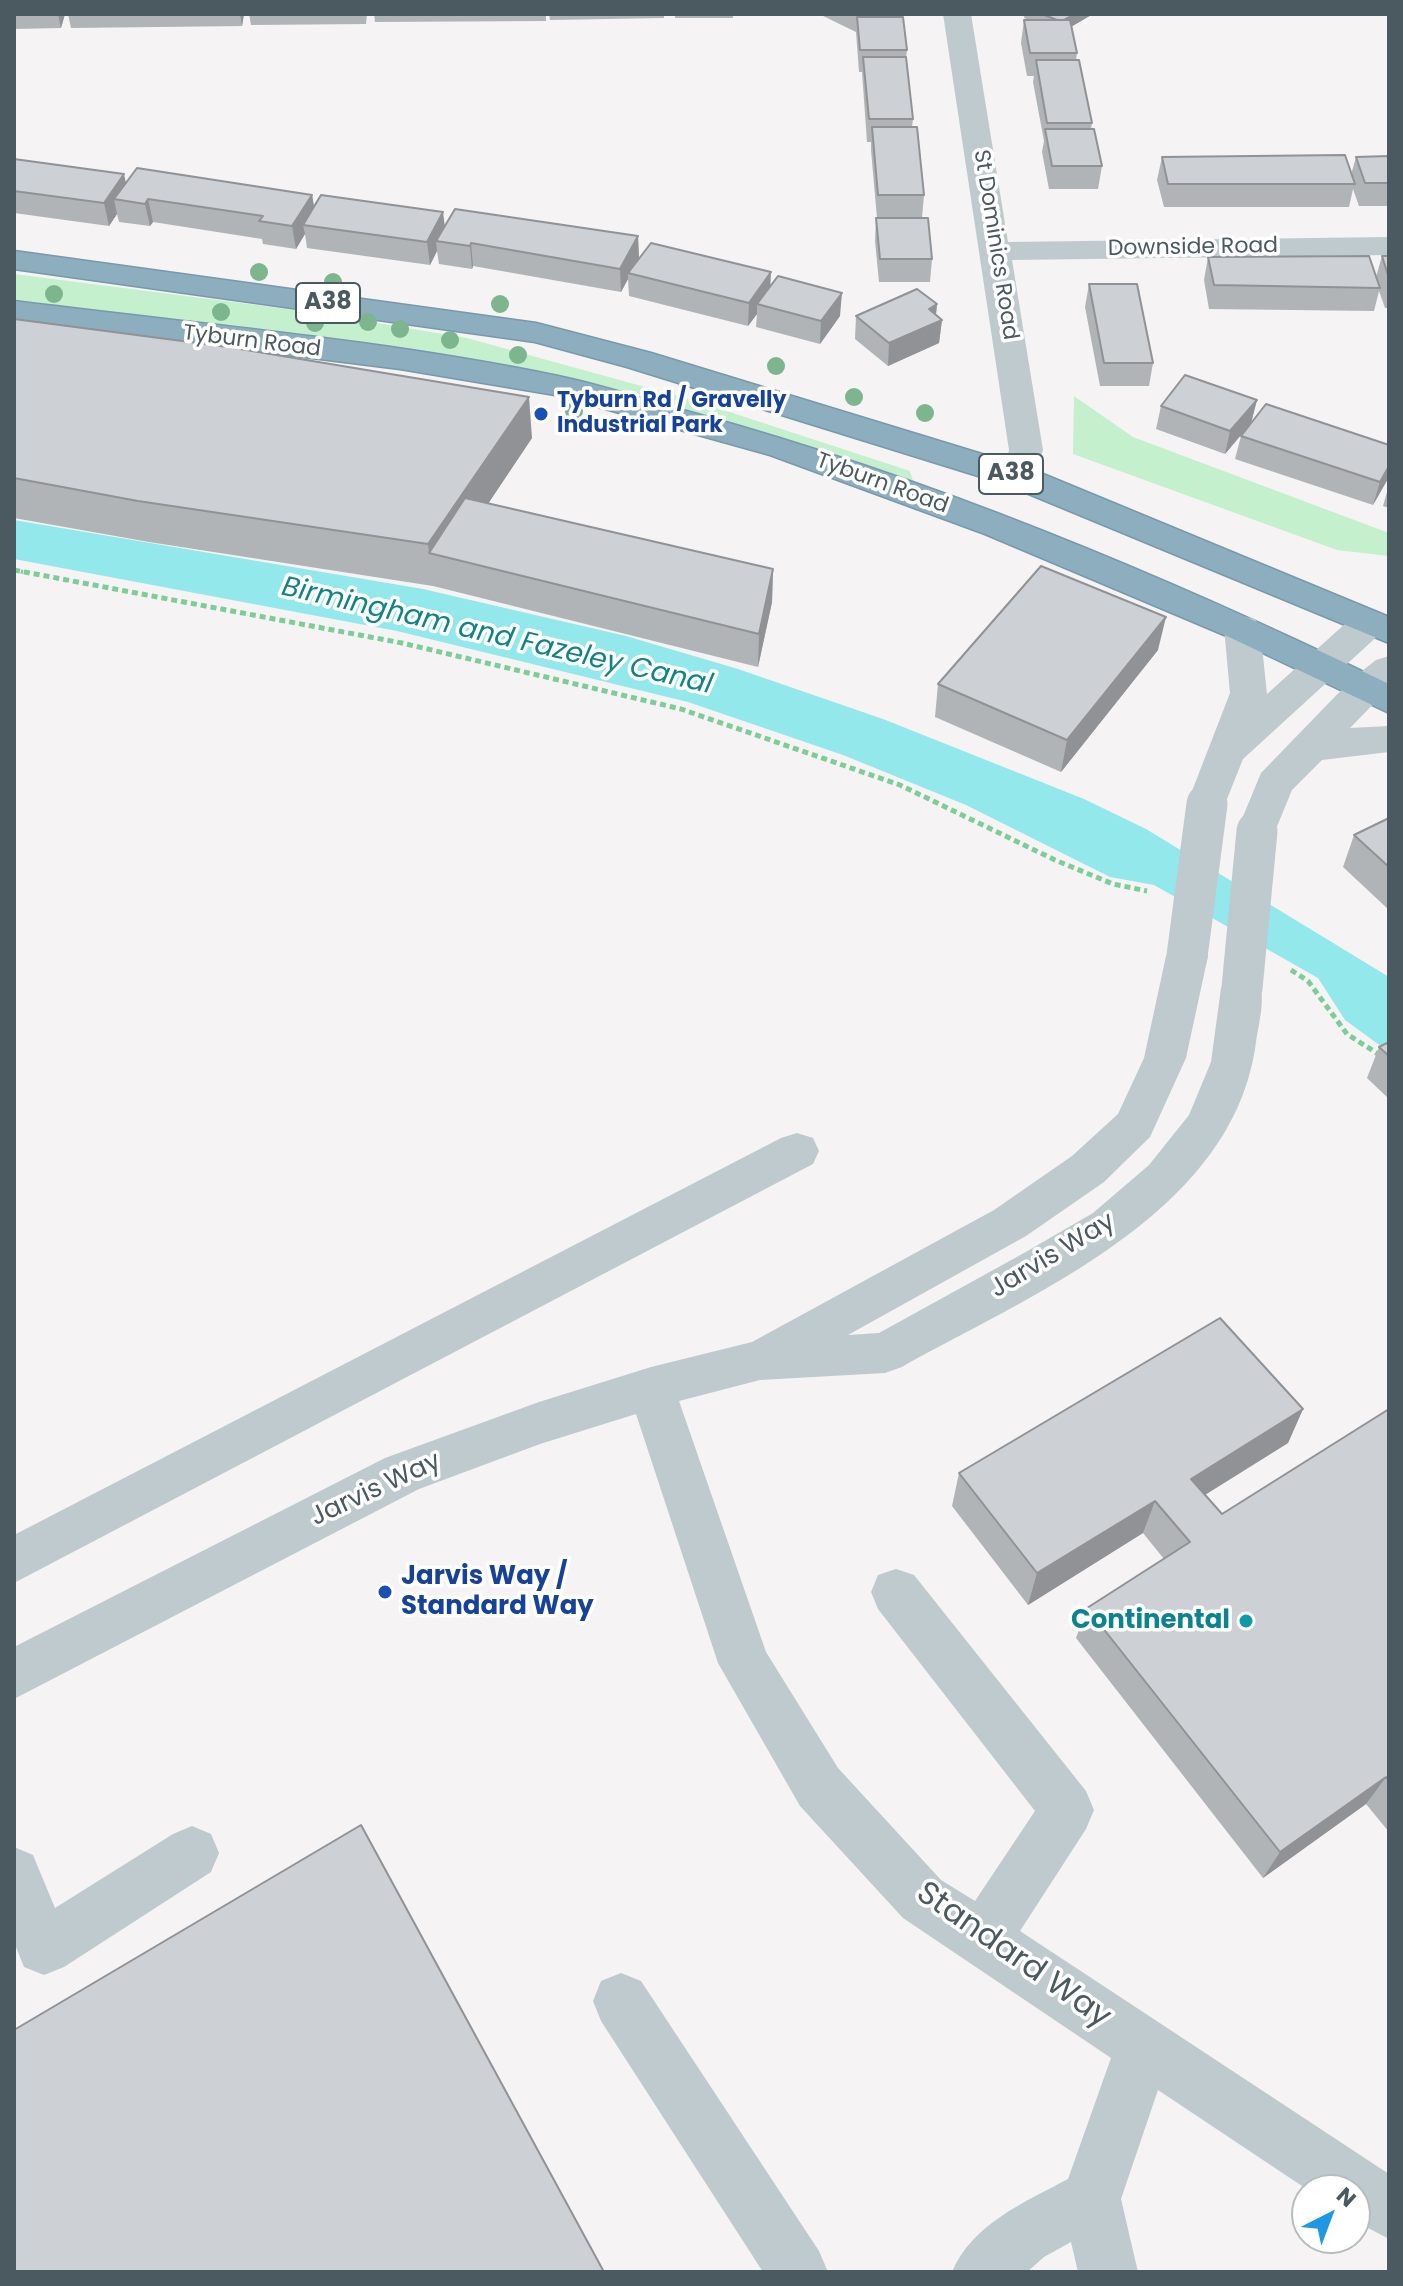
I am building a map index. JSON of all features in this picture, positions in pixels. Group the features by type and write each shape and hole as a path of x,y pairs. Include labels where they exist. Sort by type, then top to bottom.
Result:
{"highway":[{"name":"Tyburn Road","path":"14,260 536,333 639,360 1019,477 1379,627"},
{"name":"Tyburn Road","path":"14,311 400,359 558,386 782,448 997,526 1242,628 1324,667 1381,686"}],"street":[{"name":"St Dominics Road","path":"957,14 997,251 1026,450 1019,477"},
{"name":"Downside Road","path":"997,251 1389,246"},
{"path":"1229,750 1324,667 1379,627"},
{"path":"1229,750 1249,693 1242,628"},
{"name":"Jarvis Way","path":"14,1674 402,1473 539,1423 651,1388 760,1360 885,1353 1109,1226 1165,1178 1207,1124 1232,1062 1257,831 1275,783 1381,686"},
{"path":"1311,748 1389,739"},
{"name":"Jarvis Way","path":"760,1360 1010,1223 1088,1169 1135,1125 1165,1058 1187,956 1207,804 1229,750"},
{"path":"14,1560 797,1151"},
{"name":"Standard Way","path":"651,1388 744,1663 819,1787 922,1899 1389,2209"},
{"path":"896,1592 1067,1810 983,1938"},
{"path":"14,1874 44,1947 192,1853"},
{"path":"621,2001 798,2272"},
{"path":"1108,2272 1091,2199 1144,2047"},
{"path":"982,2272 1023,2236 1091,2199"}],"path":[{"path":"14,570 402,643 681,709 900,785 1113,884 1157,893"},
{"path":"1283,965 1308,981 1347,1034 1389,1061"}],"green space":[{"path":"14,274 311,312 467,338 696,401 910,471 913,481 664,405 447,354 14,303"},
{"path":"1074,396 1133,437 1389,533 1389,556 1337,550 1073,454"}],"water":[{"name":"Birmingham and Fazeley Canal","path":"14,520 423,589 626,636 738,669 883,719 1084,799 1146,829 1389,977 1389,1052 1345,1020 1318,978 1154,885 1110,877 966,805 843,755 688,702 397,631 14,559"}],"building":[{"path":"1042,14 1075,14 1057,20"},
{"path":"857,17 903,17 907,50 860,50"},
{"path":"1024,20 1070,20 1077,53 1030,53"},
{"path":"863,57 906,57 913,119 869,119"},
{"path":"1036,60 1079,60 1092,123 1047,123"},
{"path":"872,127 917,127 924,195 878,195"},
{"path":"1045,129 1094,129 1102,166 1052,166"},
{"path":"1345,155 1355,184 1168,184 1162,157"},
{"path":"1389,156 1389,183 1365,183 1356,157"},
{"path":"14,159 124,174 104,203 14,191"},
{"path":"137,168 312,195 292,226 259,221 263,216 148,199 145,204 114,199"},
{"path":"321,195 443,212 427,242 303,225"},
{"path":"455,209 638,236 620,269 471,243 470,246 436,241"},
{"path":"876,218 928,218 932,259 880,259"},
{"path":"651,243 771,272 749,303 628,273"},
{"path":"1369,256 1380,288 1214,285 1208,257"},
{"path":"1382,256 1389,256 1389,278"},
{"path":"778,276 842,293 821,321 757,304"},
{"path":"1089,284 1137,284 1153,363 1104,363"},
{"path":"917,289 937,304 929,309 942,320 889,343 856,316"},
{"path":"14,319 228,347 529,397 428,544 138,501 14,478"},
{"path":"1185,375 1257,400 1230,431 1161,406"},
{"path":"1266,404 1389,445 1389,466 1380,482 1241,436"},
{"path":"465,498 773,569 759,634 429,553"},
{"path":"1041,566 1166,617 1067,740 938,684"},
{"path":"1389,818 1389,867 1354,835"},
{"path":"1389,1042 1389,1056 1379,1047"},
{"name":"Continental","path":"1220,1318 1303,1409 1191,1479 1222,1514 1389,1409 1389,1781 1386,1777 1280,1852 1087,1608 1190,1542 1155,1501 1037,1573 959,1473"},
{"path":"361,1825 604,2272 14,2272 14,2030"}],"place":[{"name":"Tyburn Rd / Gravelly Industrial Park","path":"541,414"},
{"name":"Jarvis Way / Standard Way","path":"385,1592"},
{"name":"Continental","path":"1246,1621"}]}
